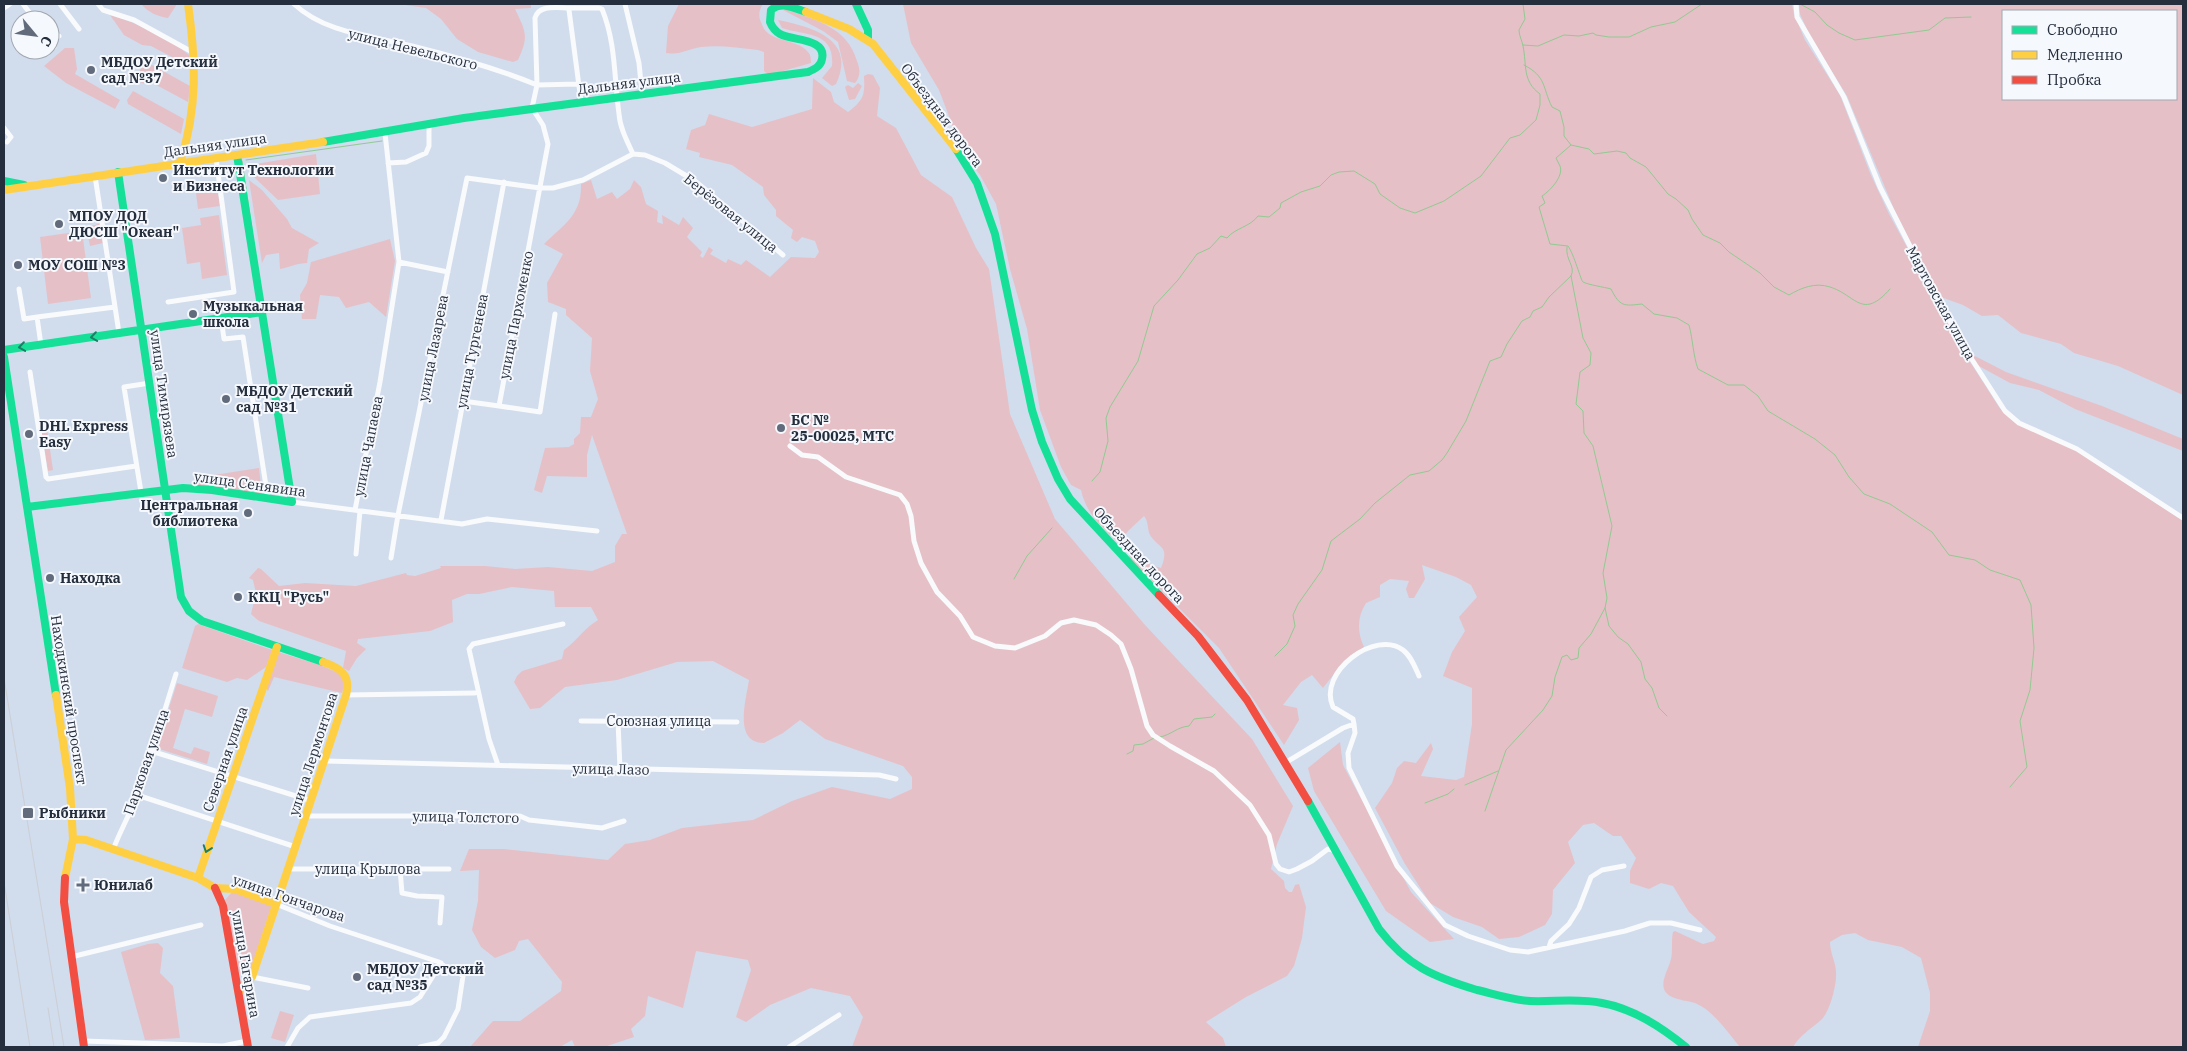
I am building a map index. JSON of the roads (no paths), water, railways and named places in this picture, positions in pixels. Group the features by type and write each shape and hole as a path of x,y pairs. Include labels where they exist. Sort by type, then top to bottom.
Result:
{"main road":[{"path":"180,163 189,136 195,102 194,53 188,4"},
{"name":"Объездная дорога","path":"823,55 814,44 785,36 775,30 770,22 770,15 777,4 787,5 849,29 868,39 956,149 977,183 995,234 1032,410 1042,442 1058,480 1070,498 1096,528 1198,636 1247,700 1338,851 1379,929 1398,953 1416,967 1450,982 1519,999 1588,1000 1622,1008 1647,1019 1686,1047"},
{"path":"856,4 868,30 868,39"},
{"name":"Дальняя улица","path":"4,190 385,133 532,108 798,74 818,68 823,55"},
{"path":"237,155 292,502"},
{"name":"улица Тимирязева","path":"118,172 181,597 185,606 194,617"},
{"path":"4,181 31,186"},
{"path":"4,350 262,312"},
{"name":"Находкинский проспект","path":"4,357 70,788 73,839 64,892 71,957 84,1044"},
{"name":"улица Сенявина","path":"27,508 140,492 192,488 292,502"},
{"name":"улица Лермонтова","path":"194,617 276,649 340,670 348,681 346,695 325,761 252,977 239,992"},
{"name":"Северная улица","path":"198,878 276,649"},
{"name":"улица Гончарова","path":"73,839 86,840 198,878 215,888 235,890 276,904"},
{"name":"улица Гагарина","path":"215,888 223,906 248,1044"}],"street":[{"path":"4,8 10,4"},
{"path":"60,4 79,29"},
{"path":"98,4 103,10 134,20 194,53"},
{"name":"улица Невельского","path":"294,4 338,30 424,49 507,73 537,85"},
{"path":"625,4 639,63 642,93"},
{"name":"Мартовская улица","path":"1796,4 1797,17 1844,97 1880,187 1916,258 1962,344 2006,412 2019,423 2077,449 2183,518"},
{"path":"570,8 581,101"},
{"path":"504,182 540,188 553,188 583,180 633,154 622,129 609,26 602,9 543,9 536,13 537,85 532,108"},
{"path":"537,85 578,84"},
{"name":"улица Пархоменко","path":"499,406 548,144 543,125 532,108"},
{"path":"388,163 406,162 426,154 430,146 429,124"},
{"path":"4,128 11,137 7,142"},
{"path":"385,133 399,262 448,272"},
{"name":"Берёзовая улица","path":"633,154 645,155 665,163 694,181 783,255"},
{"path":"168,302 234,292 216,158"},
{"path":"95,176 119,333"},
{"name":"улица Лазарева","path":"391,558 398,515 466,180 470,177 504,182"},
{"name":"улица Тургенева","path":"441,520 504,182"},
{"name":"улица Чапаева","path":"356,554 358,511 399,262"},
{"path":"19,289 24,319 115,307"},
{"path":"463,401 540,412 555,314"},
{"path":"37,318 41,344"},
{"path":"221,318 224,339 243,337 268,499"},
{"path":"30,372 46,477 48,479 136,466"},
{"path":"140,492 124,387 150,383"},
{"path":"790,446 802,455 818,457 846,478 900,495 911,516 914,542 921,563 937,592 960,616 973,637 995,646 1015,648 1045,636 1061,623 1074,620 1096,624 1111,635 1121,644 1147,726 1153,735 1214,771 1250,805 1269,835 1276,864 1280,869 1289,872 1312,861 1328,849 1338,851"},
{"name":"улица Сенявина","path":"292,502 462,524 487,520 596,531"},
{"path":"498,765 489,739 469,649 473,644 563,624"},
{"path":"1419,676 1410,657 1396,646 1383,644 1357,654 1342,665 1332,681 1330,690 1334,707 1353,719 1355,733 1348,753 1349,768 1397,866 1425,903 1445,924 1491,944 1518,952 1625,931 1650,923 1671,923 1700,930"},
{"name":"Парковая улица","path":"113,850 121,826 128,818 137,795 176,674"},
{"path":"346,695 475,693"},
{"name":"Союзная улица","path":"581,721 737,722"},
{"path":"618,722 620,769"},
{"path":"1285,763 1343,728 1354,724"},
{"path":"151,751 312,800"},
{"name":"улица Лазо","path":"325,761 879,775 896,779"},
{"path":"137,795 296,847"},
{"name":"улица Толстого","path":"306,816 520,816 529,820 602,828 624,822"},
{"path":"1549,947 1551,941 1569,924 1579,908 1591,877 1602,870 1624,866"},
{"name":"улица Крылова","path":"288,869 449,869"},
{"path":"400,869 400,886 404,895 442,897 440,923"},
{"name":"улица Гончарова","path":"276,904 330,926 441,963 449,970 458,972 463,976 458,1009 444,1037 438,1043 420,1047"},
{"path":"71,957 201,925"},
{"path":"287,1047 298,1028 310,1017 411,1003 420,997 441,963"},
{"path":"252,977 308,988"},
{"path":"789,1047 839,1015"},
{"path":"84,1044 223,1046 248,1044"}],"waterway":[{"path":"1092,481 1100,472 1108,441 1106,418 1110,407 1138,361 1154,306 1178,280 1197,254 1210,248 1221,236 1227,238 1251,223 1258,216 1269,217 1280,208 1281,203 1301,192 1320,186 1331,175 1339,172 1354,171 1375,184 1380,194 1400,208 1415,213 1444,201 1481,176 1510,138 1520,135 1536,120 1540,105 1540,94 1530,84 1519,32 1525,19 1523,4"},
{"path":"1523,45 1538,46 1564,35 1579,36 1593,33 1609,37 1629,37 1651,27 1675,22 1702,4"},
{"path":"1800,4 1815,12 1827,25 1839,33 1855,40 1929,30 1945,18 1971,17"},
{"path":"1524,65 1537,74 1543,83 1552,107 1560,111 1564,136 1571,145 1556,158 1560,166 1560,174 1549,191 1542,196 1545,203 1539,207 1550,244 1568,246 1583,282 1611,289 1617,299 1623,304 1642,304 1654,314 1677,318 1689,325 1698,369 1728,385 1744,385 1758,396 1768,411 1815,439 1835,455 1849,477 1864,494 1890,504 1932,532 1949,555 1975,560 1990,570 2020,580 2031,605 2034,648 2030,690 2020,721 2027,767 2010,787"},
{"path":"246,160 382,141"},
{"path":"1571,145 1589,149 1594,154 1617,151 1626,153 1630,158 1646,167 1668,194 1688,210 1703,235 1720,243 1729,252 1760,273 1774,287 1789,295 1808,286 1819,285 1830,287 1866,305 1880,298 1890,289"},
{"path":"242,161 252,229"},
{"path":"1275,656 1287,644 1295,626 1293,615 1298,604 1322,570 1331,541 1360,519 1375,503 1410,475 1429,471 1447,453 1466,421 1490,361 1501,357 1522,321 1530,317 1533,311 1542,307 1549,297 1571,276 1572,269 1567,256 1567,247"},
{"path":"1571,276 1583,338 1591,353 1590,365 1580,372 1576,404 1583,411 1584,433 1593,446 1612,526 1603,573 1607,598 1605,608 1609,626 1618,637 1628,644 1641,662 1645,679 1652,688 1659,708 1667,716"},
{"path":"1014,579 1027,556 1052,528"},
{"path":"1485,811 1506,750 1543,710 1552,696 1555,677 1562,657 1567,655 1571,660 1578,658 1579,648 1591,634 1605,608"},
{"path":"1160,737 1189,726 1194,719 1212,717 1215,714"},
{"path":"1127,754 1133,751 1134,745 1143,744 1154,738"},
{"path":"1465,785 1498,771"},
{"path":"1425,803 1448,794 1454,789"}],"railway":[{"path":"4,678 64,1047"},
{"path":"4,882 30,1047"},
{"path":"48,1008 54,1047"}],"place":[{"name":"МБДОУ Детский сад №37","path":"91,70"},
{"name":"Институт Технологии и Бизнеса","path":"163,178"},
{"name":"МПОУ ДОД ДЮСШ \"Океан\"","path":"59,224"},
{"name":"МОУ СОШ №3","path":"18,265"},
{"name":"Музыкальная школа","path":"193,314"},
{"name":"МБДОУ Детский сад №31","path":"226,399"},
{"name":"БС № 25-00025, МТС","path":"781,428"},
{"name":"DHL Express Easy","path":"29,434"},
{"name":"Центральная библиотека","path":"248,513"},
{"name":"Находка","path":"50,578"},
{"name":"ККЦ \"Русь\"","path":"238,597"},
{"name":"Рыбники","path":"28,813"},
{"name":"Юнилаб","path":"83,885"},
{"name":"МБДОУ Детский сад №35","path":"357,977"}]}
